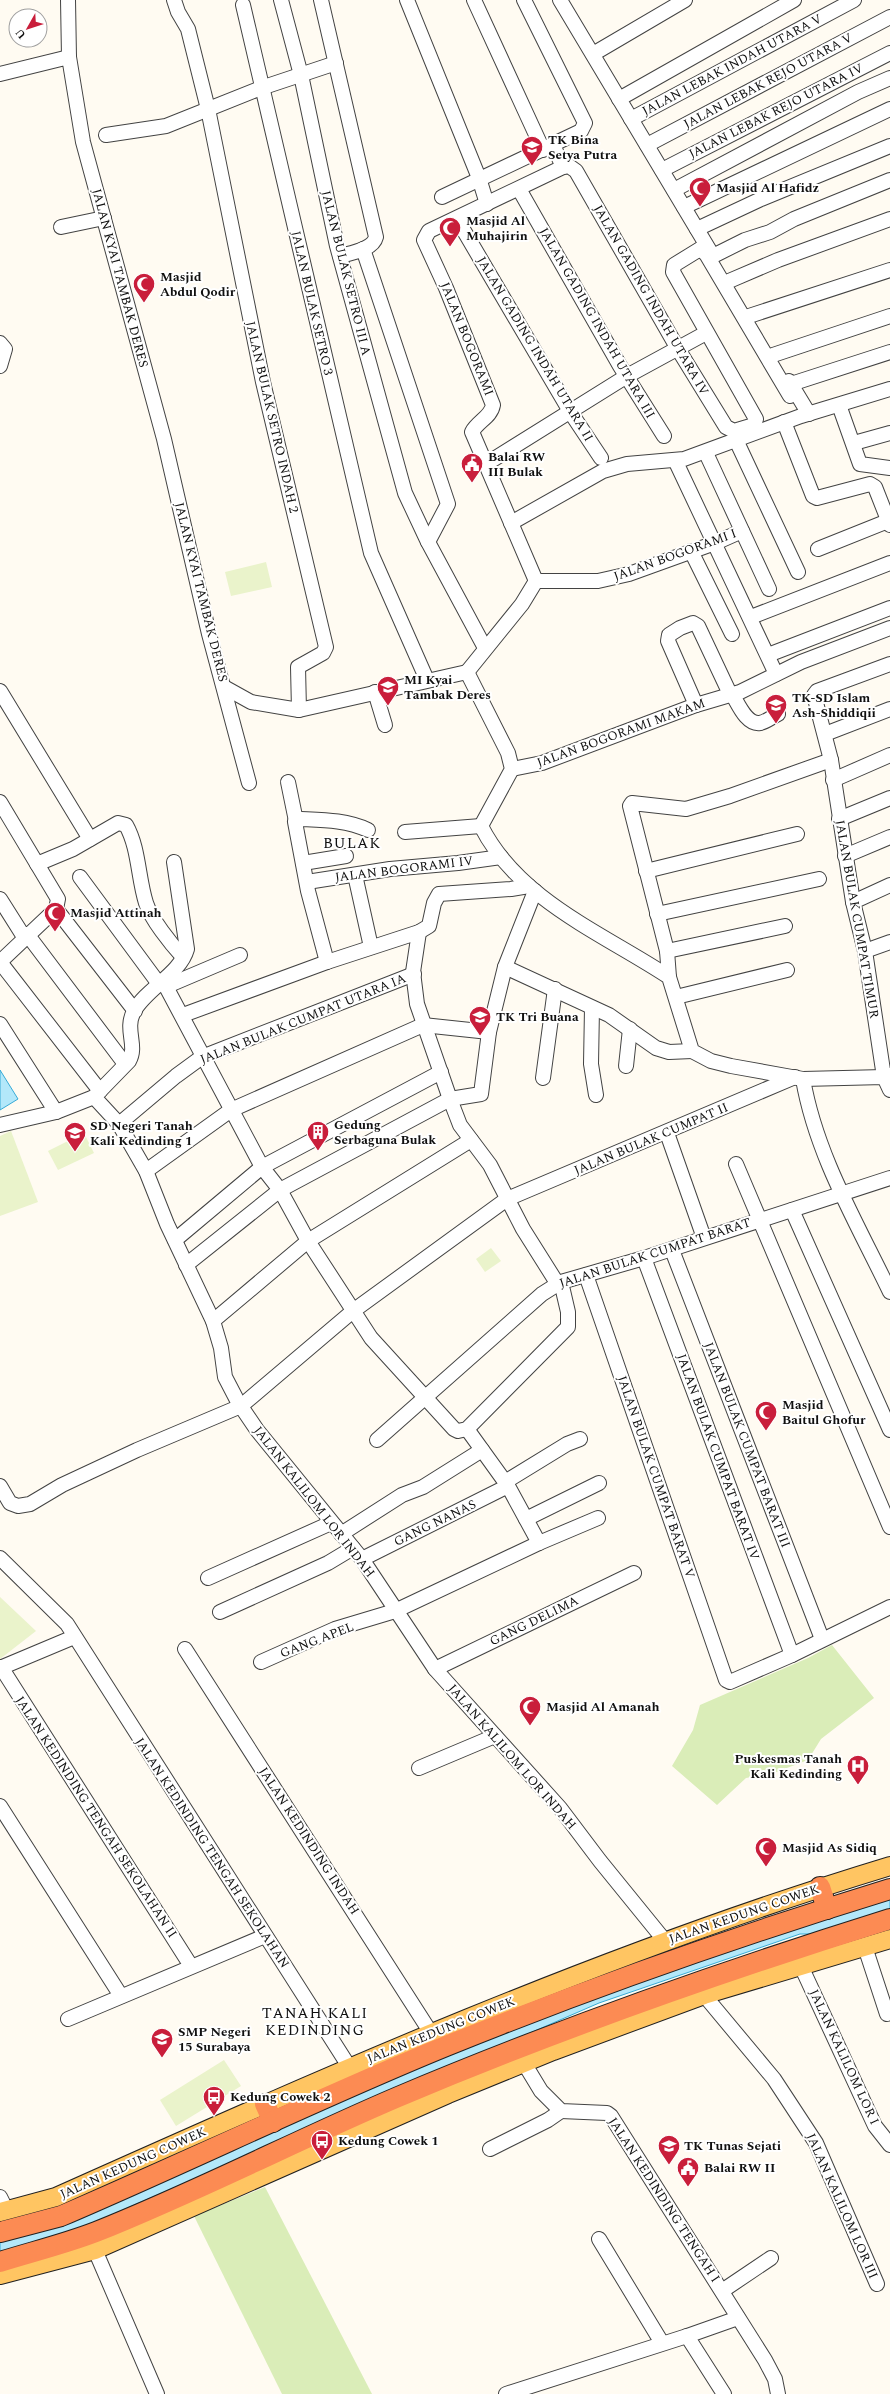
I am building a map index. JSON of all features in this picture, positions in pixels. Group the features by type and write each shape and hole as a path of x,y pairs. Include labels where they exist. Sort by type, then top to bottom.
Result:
{"highway":[{"path":"820,1887 827,1908"},
{"name":"JALAN KEDUNG COWEK","path":"0,2232 61,2216 269,2113 742,1935 890,1889"},
{"path":"0,2262 94,2233 230,2174 401,2105 607,2014 766,1958 890,1919"}],"main road":[{"name":"JALAN KEDUNG COWEK","path":"2,2207 56,2197 269,2113 350,2068 431,2033 665,1941 820,1887 890,1866"},
{"path":"0,2274 95,2250 401,2105 524,2063 704,1995 890,1939"}],"street":[{"name":"JALAN KYAI TAMBAK DERES","path":"68,0 70,62 83,142 164,439 209,634 224,687 251,702 299,710 467,672"},
{"path":"174,0 178,12 188,29 208,109"},
{"name":"JALAN BULAK SETRO III A","path":"281,0 300,75 340,256 405,493 428,542 485,648"},
{"path":"321,0 376,237 372,244 364,249 340,256"},
{"path":"407,0 479,178 487,204"},
{"path":"474,0 555,155"},
{"path":"457,218 519,189 580,131 585,122 524,0"},
{"path":"560,0 773,355 790,390"},
{"path":"593,54 685,0"},
{"path":"619,99 794,0"},
{"name":"JALAN LEBAK INDAH UTARA V","path":"631,119 854,0"},
{"name":"JALAN BULAK SETRO 3","path":"244,5 261,88 371,553 427,680"},
{"name":"JALAN LEBAK REJO UTARA V","path":"646,145 890,17"},
{"name":"JALAN LEBAK REJO UTARA IV","path":"662,170 890,52"},
{"path":"0,73 70,62"},
{"path":"106,135 166,126 261,88 336,63"},
{"path":"674,190 858,92 890,78"},
{"name":"JALAN BULAK SETRO INDAH 2","path":"208,109 263,382 326,648 323,653 298,666 299,710"},
{"path":"684,207 890,109"},
{"path":"697,229 760,199 890,146"},
{"path":"442,197 479,178 555,155"},
{"name":"JALAN GADING INDAH UTARA IV","path":"555,155 576,171 678,350 726,427 734,431 754,424 756,419 706,333"},
{"path":"713,256 745,240 770,232 794,219 890,180"},
{"name":"JALAN GADING INDAH UTARA III","path":"519,189 627,376 664,436"},
{"path":"61,227 104,218"},
{"name":"JALAN BOGORAMI","path":"457,218 429,231 424,240 446,288 494,405 489,416 477,424 472,432 536,581"},
{"name":"JALAN GADING INDAH UTARA II","path":"457,218 571,412 601,458"},
{"path":"729,281 778,260 890,219"},
{"path":"364,249 448,504 428,542"},
{"path":"486,464 627,376 678,350 706,333 673,272 674,265 678,261 700,249 706,254 790,390 809,414"},
{"path":"749,316 890,270"},
{"path":"773,355 890,316"},
{"path":"0,343 4,349 0,366"},
{"path":"790,390 890,352"},
{"path":"511,523 603,471 627,464 675,460 706,453 784,422 890,389"},
{"path":"839,405 861,465 890,468"},
{"path":"784,422 813,496 817,498 870,484 875,487 888,515 818,549"},
{"path":"854,443 890,433"},
{"path":"736,440 798,572"},
{"path":"706,453 769,589"},
{"path":"675,460 751,617 776,674"},
{"name":"JALAN BOGORAMI I","path":"536,581 598,581 629,574 715,543 742,531"},
{"path":"691,551 732,634"},
{"path":"751,617 890,563"},
{"path":"481,826 512,769 508,753 467,672 522,604 536,581"},
{"path":"768,655 890,608"},
{"path":"696,705 668,641 669,635 680,628 693,623 698,626 747,717 754,722 760,723 778,714"},
{"name":"JALAN BOGORAMI MAKAM","path":"512,769 542,763 696,705 734,693 801,662 890,628"},
{"name":"JALAN BULAK CUMPAT TIMUR","path":"888,1081 865,951 853,902 831,760 814,696 817,692 890,664"},
{"path":"224,687 248,783"},
{"path":"0,691 90,839"},
{"path":"375,692 385,725"},
{"path":"824,734 890,709"},
{"path":"833,780 890,755"},
{"path":"692,1051 669,977 667,951 629,808 631,804 686,809 730,796 831,760"},
{"path":"288,782 307,882 327,962"},
{"path":"840,819 890,798"},
{"path":"0,802 56,893 58,899 56,909 25,936 0,962"},
{"path":"296,820 340,821 354,823 368,830"},
{"path":"38,864 73,849 118,823 126,825 134,850 146,904 173,946 183,956"},
{"path":"405,832 481,826"},
{"path":"481,826 489,842 532,888 585,926 669,977"},
{"path":"646,871 797,834"},
{"path":"845,856 890,837"},
{"path":"303,863 346,856"},
{"name":"JALAN BOGORAMI IV","path":"307,882 355,874 501,856"},
{"path":"163,984 187,949 174,862"},
{"path":"355,874 371,946"},
{"path":"80,877 163,984 183,1015 202,1057 262,1167 280,1190 308,1241 371,1338 454,1429 458,1431 467,1429 568,1327 568,1312 559,1282 523,1229 490,1166 460,1125 423,1025 417,1004 414,974 419,932"},
{"path":"657,914 819,878"},
{"path":"853,902 890,885"},
{"path":"183,1015 371,946 419,932 430,924 434,903 439,894 532,888"},
{"path":"186,1265 280,1190 450,1099 480,1095 482,1093 489,1032 505,967 532,888"},
{"path":"0,899 25,936 124,1064"},
{"path":"56,909 135,1011"},
{"path":"667,951 785,926"},
{"path":"865,951 890,942"},
{"path":"0,1125 56,1112 97,1094 132,1054 129,1023 142,997 163,984 240,956"},
{"name":"JALAN KALILOM LOR INDAH","path":"0,962 119,1124 146,1171 175,1240 212,1321 221,1348 225,1377 241,1406 257,1430 331,1523 362,1559 434,1669 560,1808 600,1862 665,1941"},
{"path":"505,967 609,1015 662,1050 669,1052 692,1051 711,1061 799,1078 888,1081"},
{"path":"676,997 787,970"},
{"name":"JALAN BULAK CUMPAT UTARA IA","path":"119,1124 202,1057 414,974"},
{"path":"543,1078 555,989"},
{"path":"592,1008 591,1064 596,1095"},
{"path":"0,1024 56,1112"},
{"path":"146,1171 231,1110 423,1025 489,1032"},
{"path":"626,1066 630,1029"},
{"path":"175,1240 262,1167 441,1072"},
{"path":"799,1078 841,1194 890,1292"},
{"name":"JALAN BULAK CUMPAT II","path":"0,1486 10,1503 18,1506 30,1504 62,1485 137,1450 241,1406 353,1311 507,1199 799,1078"},
{"path":"667,1133 704,1238"},
{"path":"212,1321 308,1241 471,1140"},
{"path":"736,1164 758,1220 890,1528"},
{"name":"JALAN BULAK CUMPAT BARAT","path":"377,1440 425,1396 559,1282 672,1250 758,1220 890,1178"},
{"path":"792,1210 890,1430"},
{"name":"JALAN BULAK CUMPAT BARAT III","path":"672,1250 822,1640"},
{"name":"JALAN BULAK CUMPAT BARAT IV","path":"644,1258 792,1655"},
{"name":"JALAN BULAK CUMPAT BARAT V","path":"586,1275 726,1680 730,1682 792,1655"},
{"path":"467,1429 507,1484 539,1543"},
{"name":"GANG NANAS","path":"362,1559 507,1484 567,1444 580,1438"},
{"path":"340,1534 395,1499 423,1486 482,1450"},
{"path":"526,1519 599,1483"},
{"name":"GANG APEL","path":"261,1662 335,1629 395,1610 539,1543 598,1518"},
{"path":"208,1578 331,1523"},
{"path":"220,1612 328,1563 353,1548"},
{"name":"JALAN KEDINDING TENGAH SEKOLAHAN","path":"0,1558 68,1624 74,1638 350,2068"},
{"name":"GANG DELIMA","path":"434,1669 634,1573"},
{"path":"792,1655 890,1607"},
{"path":"0,1667 74,1638"},
{"name":"JALAN KEDINDING INDAH","path":"185,1649 431,2033"},
{"name":"JALAN KEDINDING TENGAH SEKOLAHAN II","path":"0,1667 191,1966"},
{"path":"419,1768 495,1736"},
{"path":"0,1806 121,1996"},
{"path":"68,2019 264,1936"},
{"path":"865,1947 888,2014"},
{"name":"JALAN KALILOM LOR I","path":"801,1966 875,2126 890,2145"},
{"name":"JALAN KALILOM LOR III","path":"704,1995 774,2079 816,2143 877,2284"},
{"path":"490,2149 548,2120 561,2111 540,2091 524,2063"},
{"name":"JALAN KEDINDING TENGAH I","path":"561,2111 609,2113 765,2360 775,2379 778,2394"},
{"path":"600,2239 662,2343"},
{"path":"95,2250 157,2394"},
{"path":"722,2291 771,2258"},
{"path":"506,2394 687,2336 738,2318"},
{"path":"687,2336 724,2394"}],"green space":[{"path":"266,562 272,587 231,596 225,572"},
{"path":"11,1131 38,1202 0,1216 0,1136"},
{"path":"84,1133 94,1153 58,1170 48,1151"},
{"path":"491,1248 501,1261 485,1272 476,1259"},
{"path":"0,1597 36,1631 0,1659"},
{"path":"832,1645 874,1698 821,1739 808,1760 771,1774 746,1778 717,1805 672,1766 693,1730 700,1705 808,1658"},
{"path":"224,2060 241,2086 176,2126 160,2100"},
{"path":"265,2187 372,2394 282,2394 194,2216"}],"water":[{"path":"0,1070 18,1099 0,1110"},
{"path":"890,1899 890,1909 814,1934 800,1934 599,2003 86,2226 0,2252 0,2237 391,2078 720,1949"}],"place":[{"name":"TK Bina Setya Putra","path":"532,166"},
{"name":"Masjid Al Hafidz","path":"700,208"},
{"name":"Masjid Al Muhajirin","path":"450,248"},
{"name":"Masjid Abdul Qodir","path":"144,304"},
{"name":"Balai RW III Bulak","path":"472,484"},
{"name":"MI Kyai Tambak Deres","path":"388,706"},
{"name":"TK-SD Islam Ash-Shiddiqii","path":"776,724"},
{"name":"Masjid Attinah","path":"55,932"},
{"name":"TK Tri Buana","path":"480,1036"},
{"name":"SD Negeri Tanah Kali Kedinding 1","path":"75,1152"},
{"name":"Gedung Serbaguna Bulak","path":"318,1152"},
{"name":"Masjid Baitul Ghofur","path":"766,1432"},
{"name":"Masjid Al Amanah","path":"530,1726"},
{"name":"Puskesmas Tanah Kali Kedinding","path":"858,1786"},
{"name":"Masjid As Sidiq","path":"766,1868"},
{"name":"SMP Negeri 15 Surabaya","path":"162,2058"},
{"name":"Kedung Cowek 2","path":"214,2116"},
{"name":"Kedung Cowek 1","path":"322,2160"},
{"name":"TK Tunas Sejati","path":"669,2166"},
{"name":"Balai RW II","path":"688,2188"}],"district":[{"name":"BULAK","path":"352,843"},
{"name":"TANAH KALI KEDINDING","path":"315,2022"}]}
